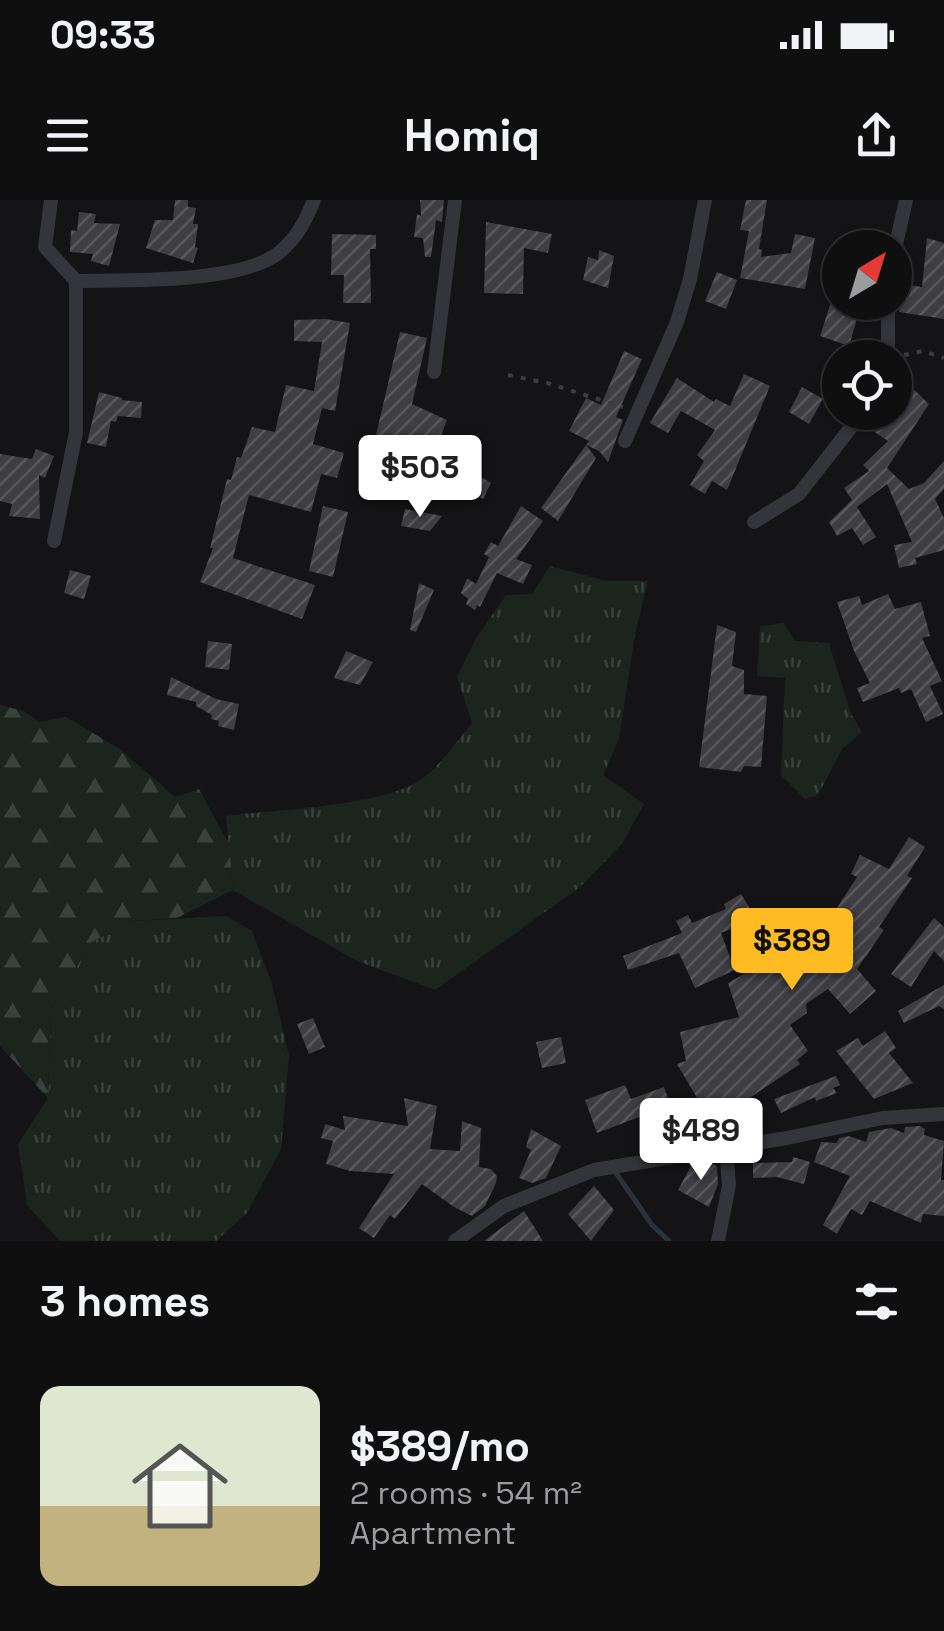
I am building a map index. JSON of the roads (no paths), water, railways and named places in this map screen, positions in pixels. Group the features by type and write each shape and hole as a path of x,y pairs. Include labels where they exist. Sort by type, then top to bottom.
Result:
{"street":[{"path":"51,200 45,247 76,281 76,432 54,541"},
{"path":"76,281 161,280 238,271 278,254 304,226 314,200"},
{"path":"434,372 455,200"},
{"path":"625,441 677,322 690,279 705,200"},
{"path":"899,230 906,200"},
{"path":"754,522 799,494 850,430"},
{"path":"454,1241 504,1206 594,1170 883,1118 944,1114"},
{"path":"718,1241 729,1185 726,1148"}],"waterway":[{"path":"614,1170 652,1225 669,1241"}]}
